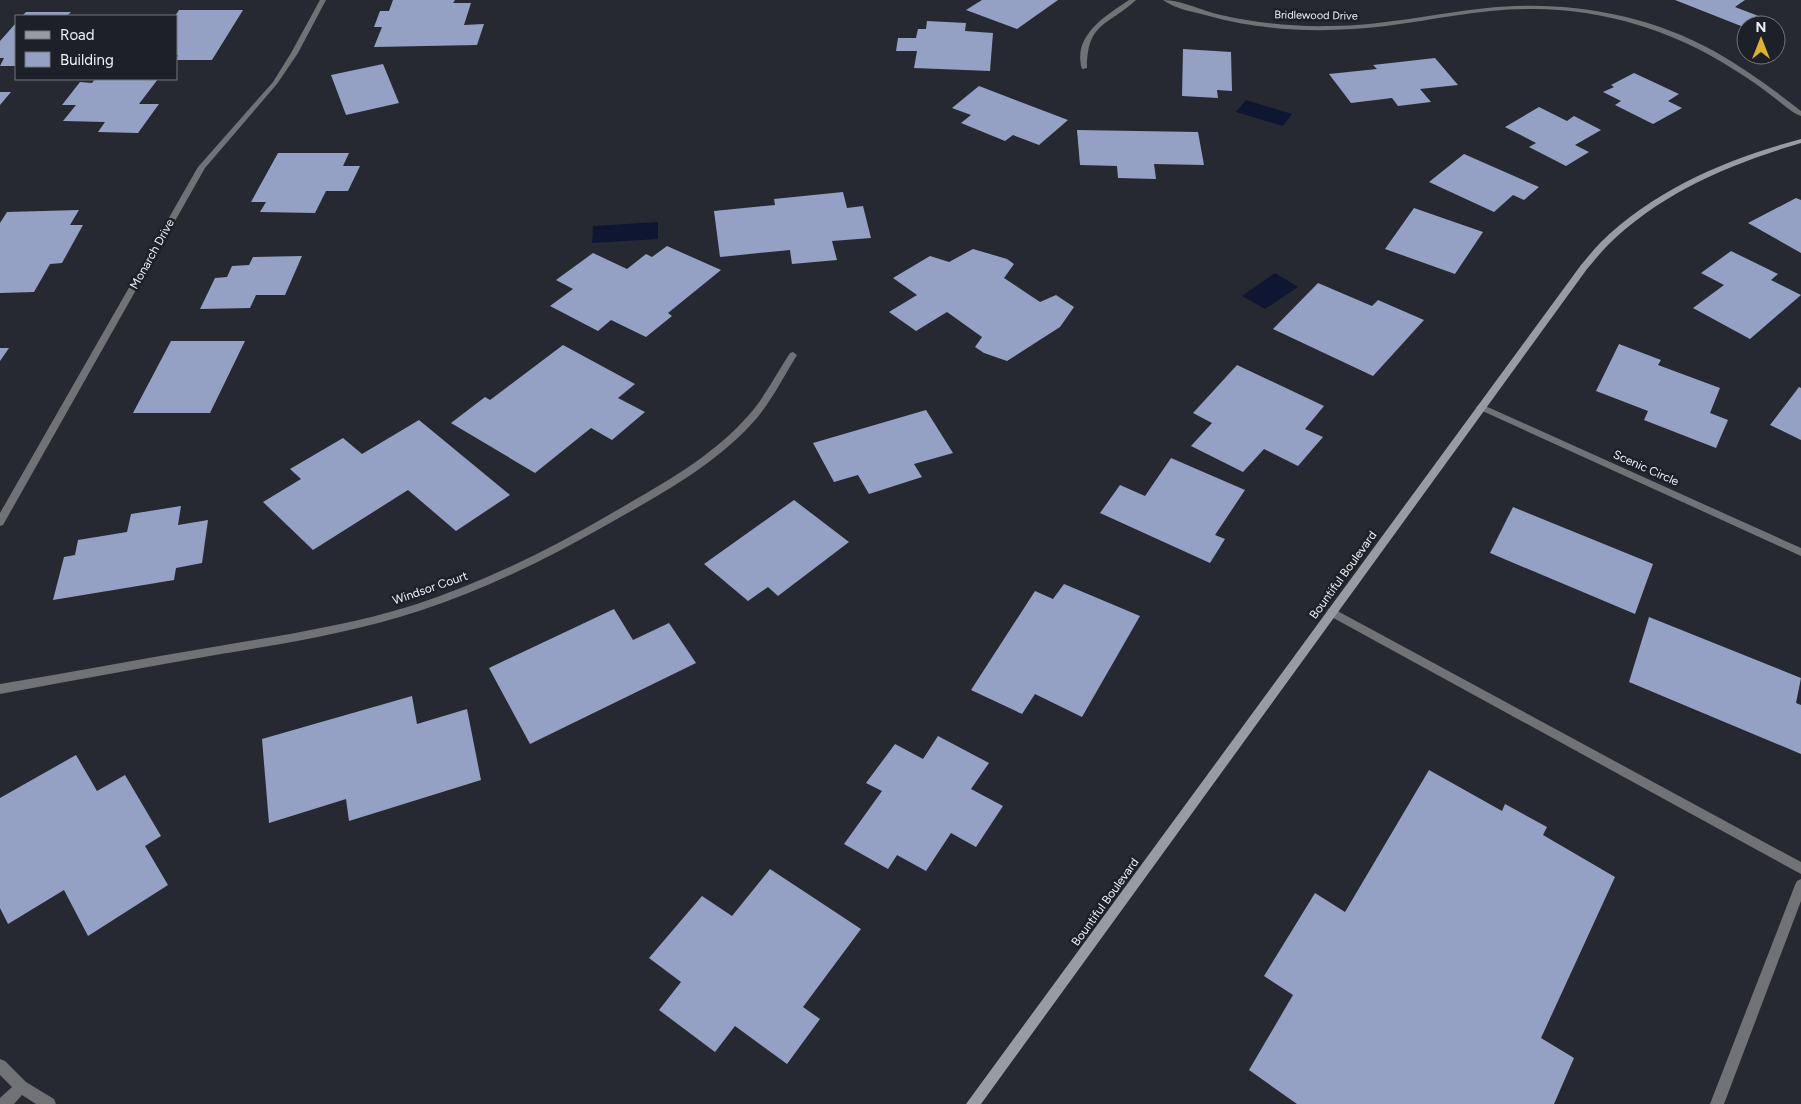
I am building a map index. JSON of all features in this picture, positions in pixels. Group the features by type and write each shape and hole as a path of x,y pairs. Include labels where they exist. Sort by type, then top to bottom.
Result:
{"main road":[{"name":"Bountiful Boulevard","path":"973,1104 1584,267 1607,241 1634,218 1693,181 1723,167 1801,141"}],"street":[{"name":"Monarch Drive","path":"0,522 202,166 247,118 275,84 323,0"},
{"path":"1084,68 1083,54 1086,41 1095,29 1133,0"},
{"name":"Bridlewood Drive","path":"1166,0 1194,10 1240,20 1317,28 1378,25 1490,9 1548,7 1580,11 1643,25 1708,51 1735,67 1801,114"},
{"name":"Windsor Court","path":"0,689 307,635 386,617 460,592 525,564 587,532 649,496 694,466 746,424 762,405 793,355"},
{"name":"Scenic Circle","path":"1481,407 1801,552"},
{"path":"1332,612 1801,868"},
{"path":"1717,1104 1801,885"},
{"path":"0,1066 21,1087 49,1104"},
{"path":"4,1104 21,1087"}],"water":[{"path":"1246,100 1292,114 1283,126 1236,112"},
{"path":"658,222 658,239 592,243 593,226"},
{"path":"1275,273 1298,287 1265,309 1242,296"}],"building":[{"path":"393,0 455,0 453,3 471,3 464,25 484,24 477,45 374,47 382,27 374,27 380,11 389,11"},
{"path":"982,0 1058,0 1017,29 966,10"},
{"path":"1675,0 1745,0 1735,7 1756,15 1736,15 1736,24"},
{"path":"179,10 243,10 212,60 178,60 178,15 176,15"},
{"path":"26,12 71,12 68,15 23,15"},
{"path":"927,21 966,23 965,31 993,33 990,71 914,68 917,51 896,51 898,38 916,38 918,29 926,29"},
{"path":"15,24 15,66 0,66 4,58 0,58 0,41"},
{"path":"1183,49 1231,52 1232,91 1217,90 1218,98 1182,96"},
{"path":"1435,58 1458,85 1420,89 1431,102 1398,106 1392,98 1351,103 1329,74 1377,69 1373,65"},
{"path":"383,64 399,103 346,115 331,75"},
{"path":"1634,73 1679,94 1668,101 1682,108 1653,124 1615,105 1621,101 1603,92 1614,87 1611,85"},
{"path":"94,80 157,80 139,104 159,104 138,133 98,132 105,122 63,121 76,105 62,105 80,82 92,83"},
{"path":"979,86 1068,120 1039,145 1013,135 1005,141 961,123 971,115 952,108"},
{"path":"0,92 11,92 0,105"},
{"path":"1539,107 1567,121 1574,116 1601,130 1575,145 1589,152 1566,166 1529,147 1536,143 1505,127"},
{"path":"1077,130 1198,132 1204,165 1154,164 1156,179 1118,178 1117,166 1080,165"},
{"path":"278,153 349,153 343,166 360,166 348,191 326,191 315,213 260,212 266,202 251,202"},
{"path":"1464,154 1539,187 1524,200 1513,195 1494,212 1429,182"},
{"path":"843,192 847,208 863,206 871,238 832,241 837,260 792,264 790,250 720,257 714,211 775,205 774,199"},
{"path":"1796,198 1801,200 1801,253 1748,223"},
{"path":"1414,208 1483,232 1455,274 1385,249"},
{"path":"79,210 70,225 83,225 62,263 50,264 34,292 0,293 0,223 7,212"},
{"path":"667,246 721,270 668,313 672,316 646,337 611,320 598,331 550,306 573,289 556,280 593,253 627,269 646,254 652,257"},
{"path":"973,249 1007,259 1014,264 1004,278 1040,302 1056,295 1074,307 1060,327 1007,361 984,353 975,347 982,337 947,312 916,331 889,312 917,295 893,278 930,256 949,262"},
{"path":"1731,251 1778,274 1771,280 1801,295 1750,339 1693,308 1724,285 1701,273"},
{"path":"302,256 285,295 256,295 250,308 200,309 215,278 227,277 232,266 249,265 253,257"},
{"path":"1318,283 1372,306 1378,300 1424,320 1373,376 1273,329"},
{"path":"171,341 245,341 210,413 133,413"},
{"path":"1619,344 1661,360 1658,365 1720,388 1710,413 1728,420 1716,448 1644,420 1648,411 1596,391"},
{"path":"563,345 635,384 618,398 645,412 612,440 591,428 535,473 451,423 485,397 490,400"},
{"path":"0,348 9,348 0,361"},
{"path":"1237,365 1324,406 1305,429 1323,437 1298,466 1264,449 1243,472 1191,446 1212,423 1193,413"},
{"path":"1799,387 1801,388 1801,440 1770,425"},
{"path":"926,410 953,453 914,464 922,477 869,494 858,475 834,482 813,443"},
{"path":"419,420 510,495 456,531 408,490 313,550 263,502 301,479 290,469 343,438 362,454"},
{"path":"1171,458 1245,490 1215,535 1225,539 1210,563 1100,513 1120,485 1145,496"},
{"path":"794,500 849,542 778,596 768,587 748,601 704,564"},
{"path":"181,506 178,525 208,520 202,563 176,568 174,580 53,600 64,557 75,555 78,540 127,532 131,514"},
{"path":"1513,507 1653,564 1635,614 1490,553"},
{"path":"1064,584 1140,616 1082,717 1035,694 1022,714 971,690 1035,591 1053,599"},
{"path":"614,609 633,640 669,623 696,663 530,744 489,668"},
{"path":"1649,617 1801,678 1796,703 1801,705 1801,754 1629,682"},
{"path":"412,696 417,724 467,709 481,780 349,821 346,799 269,823 262,739"},
{"path":"938,736 989,763 971,789 1003,806 976,847 951,833 926,871 897,855 888,869 844,844 882,791 866,783 895,744 923,759"},
{"path":"76,755 97,791 125,775 161,836 145,846 168,885 88,936 64,890 8,924 0,908 0,798"},
{"path":"1429,770 1502,811 1505,804 1547,827 1543,835 1615,877 1541,1038 1574,1058 1554,1104 1297,1104 1249,1070 1293,995 1264,976 1315,893 1345,912"},
{"path":"770,869 861,929 803,1007 820,1019 787,1064 735,1026 715,1052 659,1010 681,982 649,958 702,896 732,916"}]}
